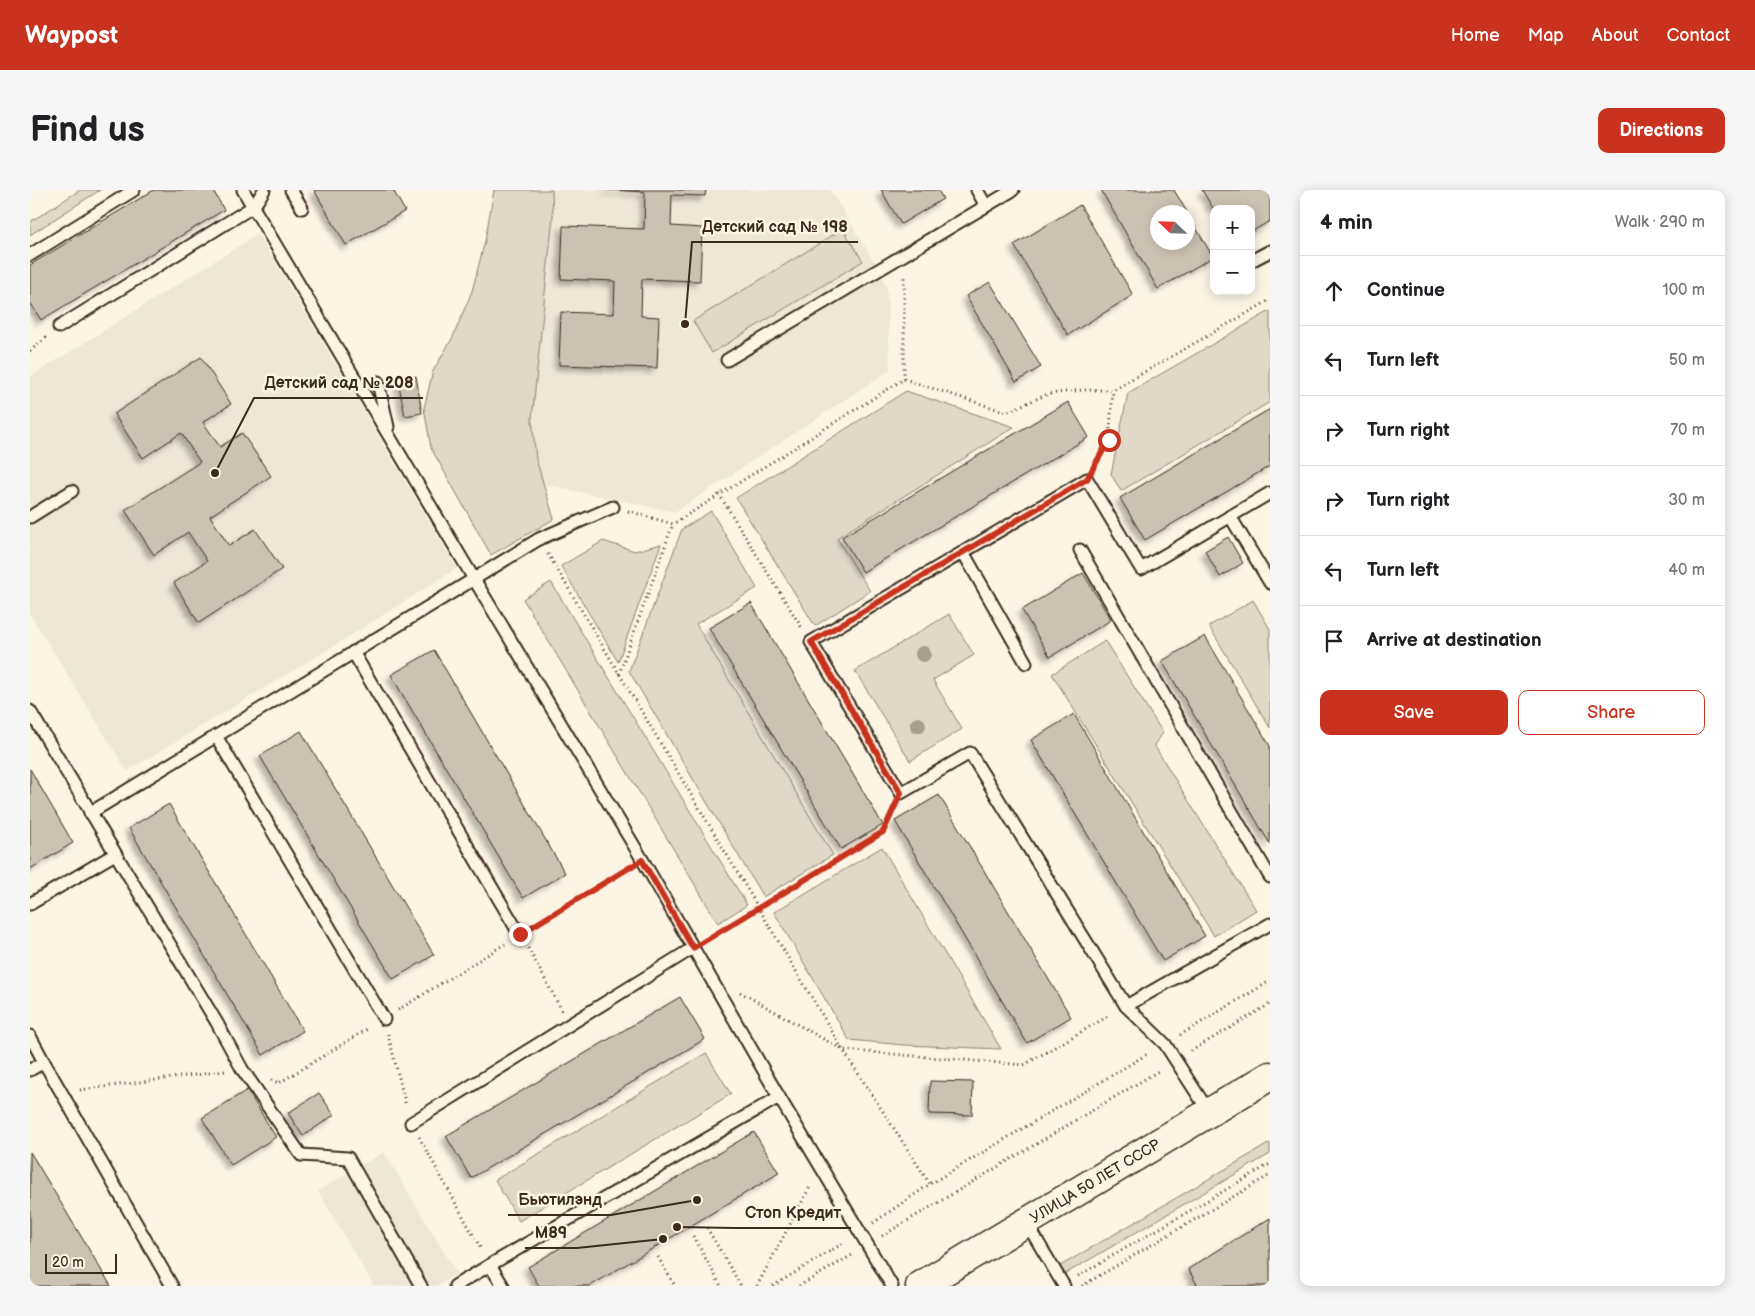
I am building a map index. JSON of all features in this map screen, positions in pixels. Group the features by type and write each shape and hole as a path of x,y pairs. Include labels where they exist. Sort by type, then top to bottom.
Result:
{"main road":[{"name":"УЛИЦА 50 ЛЕТ СССР","path":"920,1286 1270,1076"}],"lane":[{"path":"30,255 134,190"},
{"path":"243,190 642,860 820,1167 892,1286"},
{"path":"59,328 254,206 264,190"},
{"path":"291,190 302,208"},
{"path":"977,190 986,206"},
{"path":"727,360 1013,190"},
{"path":"1255,259 1270,250"},
{"path":"378,382 391,439"},
{"path":"1209,1112 1165,1044 1126,1006 970,753 901,793 811,642 1087,479 1141,569 1270,493"},
{"path":"30,518 72,491"},
{"path":"90,813 539,539 613,507"},
{"path":"1230,516 1270,583"},
{"path":"1080,550 1270,877"},
{"path":"963,552 1026,663"},
{"path":"354,652 520,934"},
{"path":"30,711 217,1023 242,1069 301,1155 348,1158 421,1286"},
{"path":"216,736 384,1019"},
{"path":"30,904 115,854"},
{"path":"1126,1006 1270,924"},
{"path":"411,1123 693,948"},
{"path":"30,1036 172,1286"},
{"path":"30,1070 44,1062"},
{"path":"455,1286 779,1097"},
{"path":"1026,1222 1064,1285"},
{"path":"490,1265 503,1286"}],"path":[{"path":"904,254 904,379"},
{"path":"619,674 673,524 904,379 1006,412 1048,394 1082,390 1113,390 1270,300"},
{"path":"1087,479 1109,440 1113,390"},
{"path":"719,494 811,642"},
{"path":"613,507 673,524"},
{"path":"539,539 843,1050 930,1184"},
{"path":"693,948 883,832 901,793"},
{"path":"61,1092 242,1069 279,1083 642,860"},
{"path":"520,934 569,1025"},
{"path":"708,974 843,1050 1024,1065 1126,1006"},
{"path":"773,1286 859,1232 930,1184 1270,981"},
{"path":"799,1286 1270,1004"},
{"path":"384,1019 411,1123 490,1265"},
{"path":"1064,1285 1270,1164"},
{"path":"757,1286 820,1167"},
{"path":"1082,1286 1270,1175"},
{"path":"706,1228 741,1286"},
{"path":"693,1236 721,1286"},
{"path":"658,1256 675,1286"}],"shaded area":[{"path":"80,190 100,190 30,235 30,222"},
{"path":"494,190 552,190 553,216 532,419 536,459 554,519 491,555 431,448 424,408 433,371 453,337 472,291 485,241"},
{"path":"503,190 830,190 879,269 887,288 890,370 675,512 459,466"},
{"path":"843,229 863,261 712,353 693,321"},
{"path":"258,234 457,568 347,638 127,771 30,614 30,377"},
{"path":"1270,311 1270,402 1121,491 1111,474 1128,393"},
{"path":"906,391 1014,427 837,538 870,591 815,626 736,498"},
{"path":"711,511 757,588 696,624 833,855 763,897 629,671 682,529"},
{"path":"603,541 635,551 661,544 618,662 561,566"},
{"path":"551,582 747,905 718,923 523,599"},
{"path":"1253,600 1270,629 1270,728 1209,626"},
{"path":"949,614 974,655 933,680 962,729 910,761 855,671"},
{"path":"1105,641 1163,733 1154,745 1256,910 1214,936 1052,674"},
{"path":"882,847 1001,1049 904,1045 849,1040 774,912"},
{"path":"706,1053 731,1094 519,1221 495,1180"},
{"path":"1270,1143 1270,1154 1065,1274 1060,1266"},
{"path":"384,1152 457,1274 436,1286 374,1286 318,1191"}],"building":[{"path":"154,190 213,190 224,210 41,320 30,302 30,265"},
{"path":"314,190 393,190 405,211 346,245"},
{"path":"607,190 706,190 705,196 672,195 671,226 702,228 700,281 642,279 641,316 659,317 657,368 559,365 561,312 614,314 615,281 561,279 563,226 644,229 645,192"},
{"path":"881,190 938,190 943,199 901,224"},
{"path":"1101,190 1174,190 1183,205 1150,205 1150,250 1195,250 1195,226 1210,252 1210,259 1158,289"},
{"path":"1202,190 1270,190 1270,221 1255,230 1255,205 1211,205"},
{"path":"1080,205 1133,295 1068,335 1014,245"},
{"path":"990,282 1041,367 1016,382 966,296"},
{"path":"201,357 231,404 203,422 220,447 242,433 271,476 210,516 229,546 255,529 282,569 199,623 174,583 207,561 188,532 154,555 125,510 200,462 181,433 143,458 114,414"},
{"path":"416,376 422,413 405,416 398,380"},
{"path":"1068,402 1089,437 863,572 842,537"},
{"path":"1270,409 1270,466 1145,540 1120,498"},
{"path":"1228,537 1243,563 1220,577 1205,551"},
{"path":"1083,573 1111,620 1050,657 1022,610"},
{"path":"751,603 883,825 841,849 709,628"},
{"path":"1205,636 1270,746 1270,844 1162,661"},
{"path":"434,650 565,873 523,898 391,675"},
{"path":"1074,714 1205,936 1163,961 1031,740"},
{"path":"301,731 434,955 393,979 260,756"},
{"path":"30,769 73,843 30,869"},
{"path":"939,795 1071,1017 1027,1043 895,821"},
{"path":"169,804 303,1031 263,1055 129,828"},
{"path":"680,997 705,1039 471,1178 446,1136"},
{"path":"930,1081 973,1082 972,1115 929,1114"},
{"path":"247,1090 276,1137 231,1165 202,1118"},
{"path":"319,1093 334,1115 303,1136 288,1113"},
{"path":"754,1132 779,1173 590,1286 539,1286 528,1267"},
{"path":"30,1152 35,1160 111,1286 30,1286"},
{"path":"1270,1218 1270,1286 1198,1286 1188,1269"}],"place":[{"name":"Детский сад № 198","path":"685,324"},
{"name":"Детский сад № 208","path":"215,473"},
{"name":"Бьютилэнд","path":"697,1200"},
{"name":"Стоп Кредит","path":"677,1227"},
{"name":"М89","path":"663,1239"}],"route":[{"path":"520,934 642,860 693,948 883,832 901,793 811,642 1087,479 1109,440"}]}
